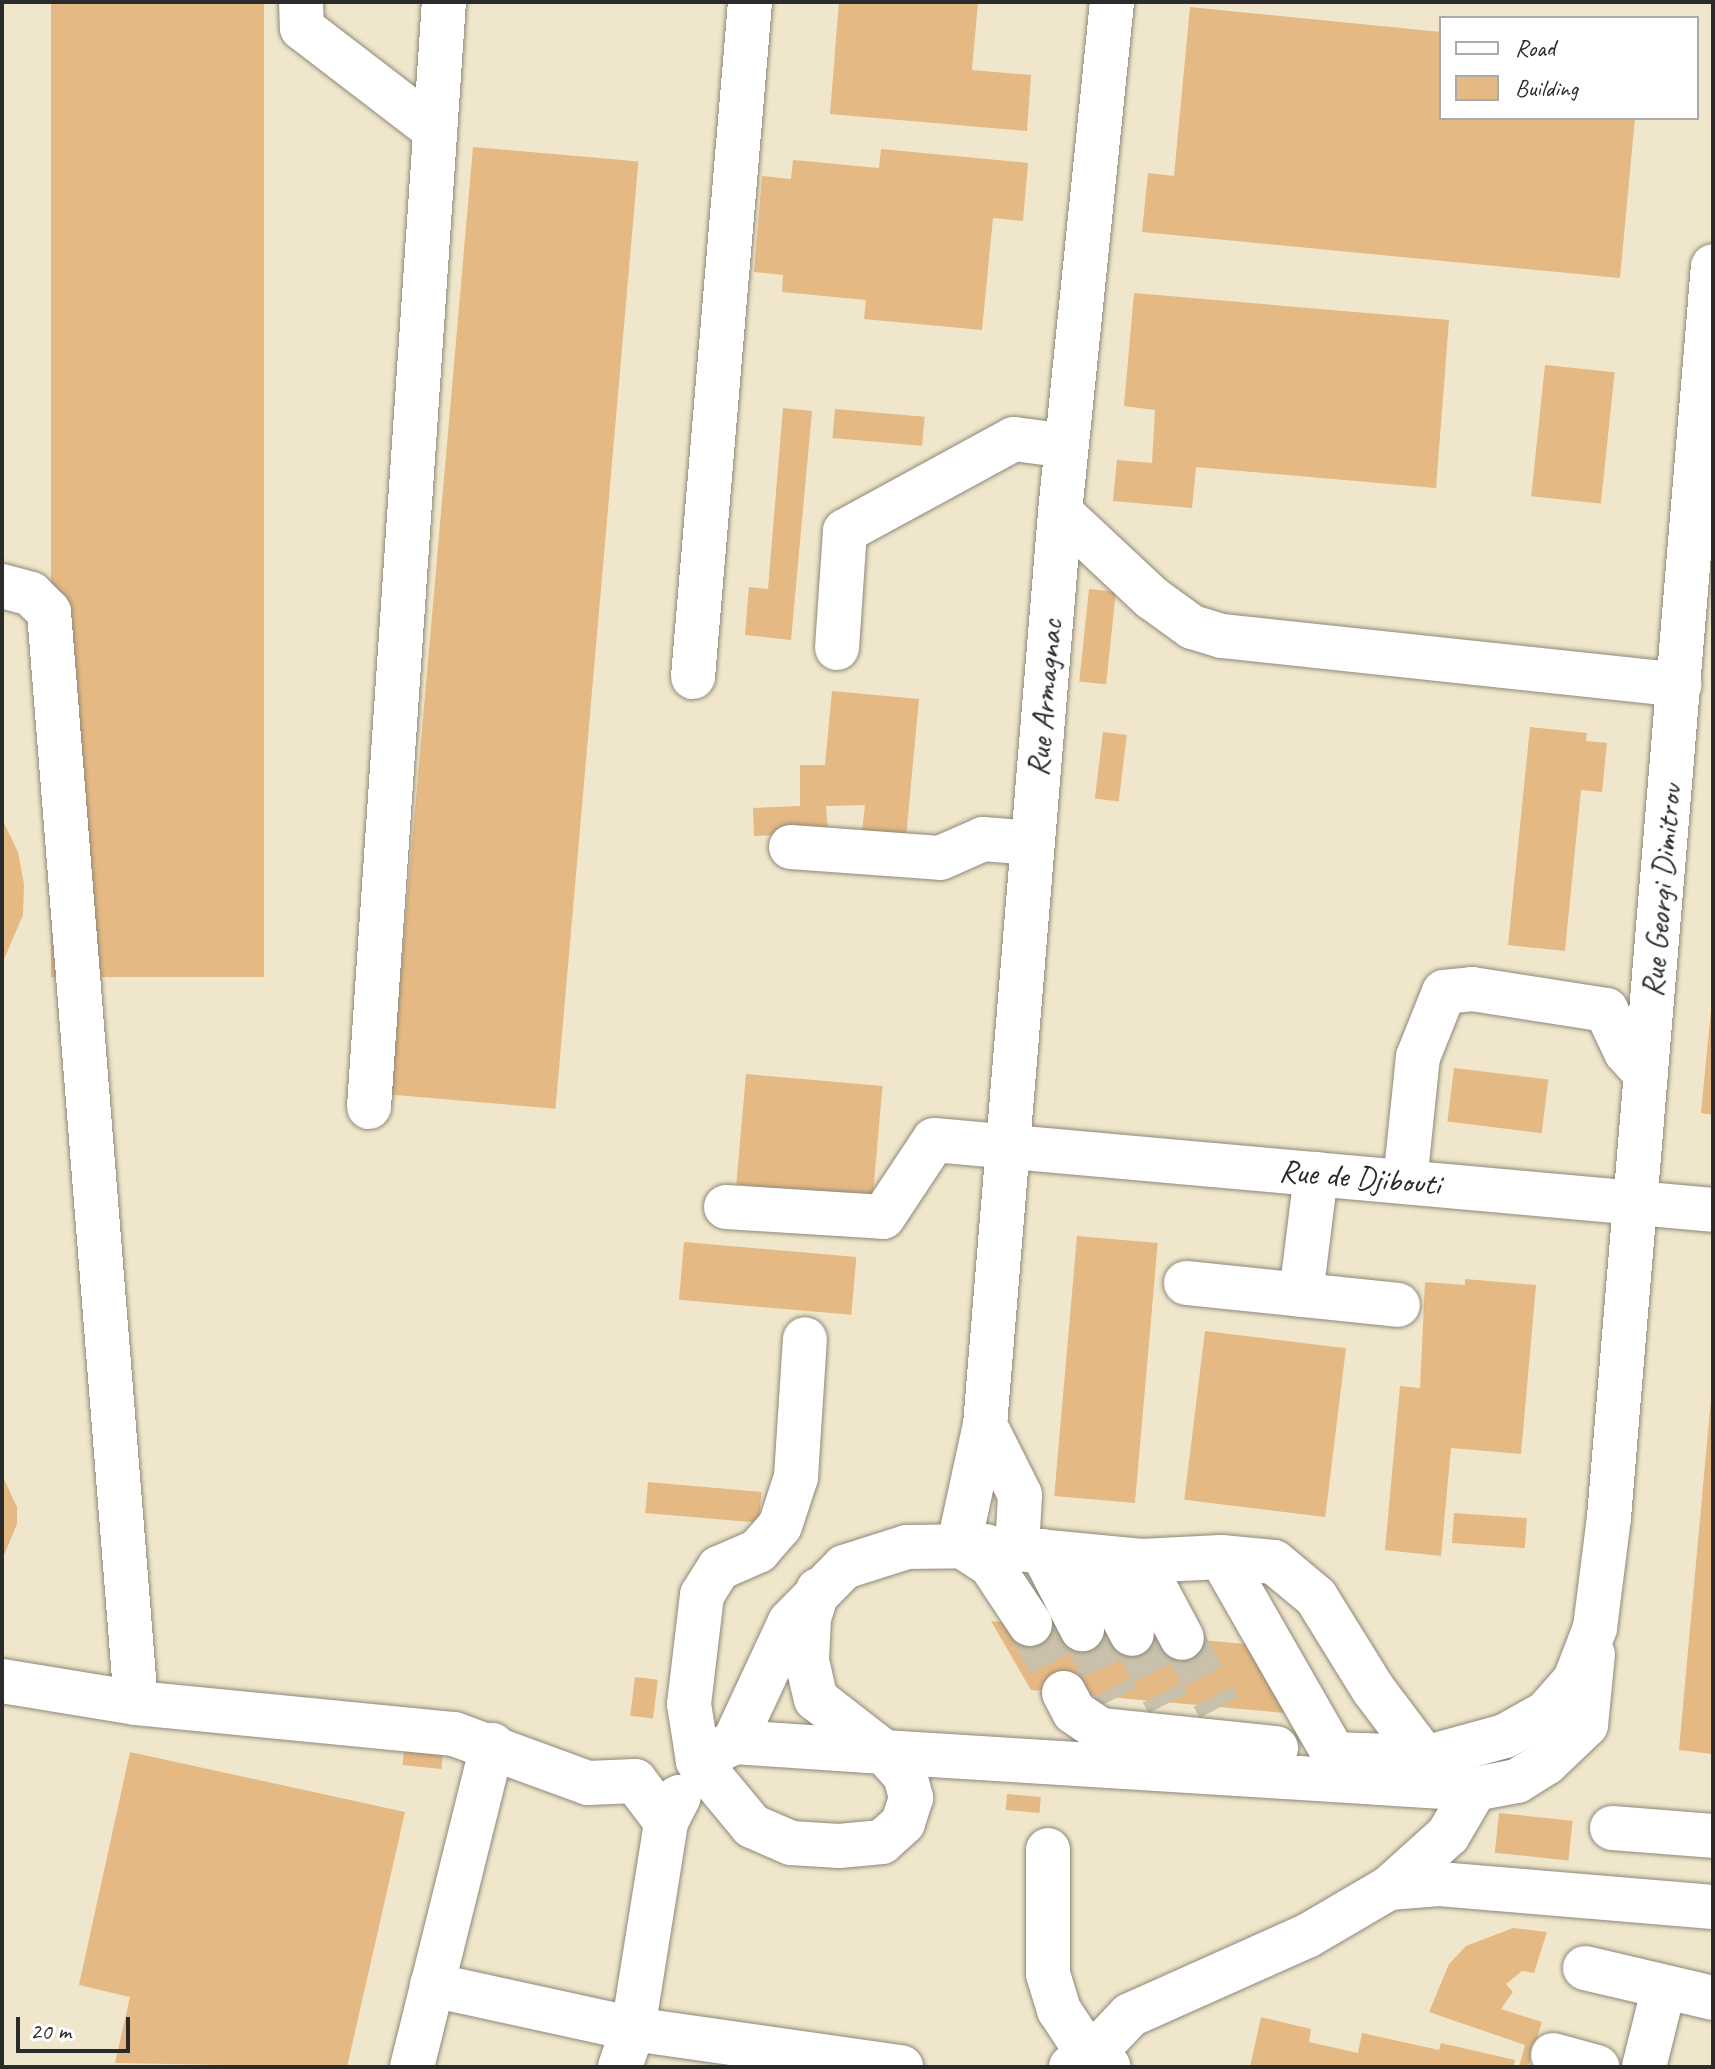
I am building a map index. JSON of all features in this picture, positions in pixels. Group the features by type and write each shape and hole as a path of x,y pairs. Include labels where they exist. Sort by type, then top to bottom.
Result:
{"street":[{"path":"301,2 302,28 435,130"},
{"path":"369,1107 444,2"},
{"path":"693,677 750,2"},
{"name":"Rue Armagnac","path":"959,1544 986,1410 1060,512 1112,2"},
{"name":"Rue Georgi Dimitrov","path":"1595,1628 1609,1517 1713,266"},
{"path":"837,648 845,531 1014,439 1067,446"},
{"path":"1060,512 1152,598 1192,627 1222,636 1679,685"},
{"path":"2,586 31,594 49,612 136,1703"},
{"path":"791,847 940,858 983,839 1033,843"},
{"path":"1405,1182 1418,1057 1444,992 1472,989 1606,1010 1626,1052 1646,1074"},
{"name":"Rue de Djibouti","path":"726,1207 883,1217 934,1140 1007,1144 1713,1210"},
{"path":"1301,1295 1316,1174"},
{"path":"1186,1283 1398,1305"},
{"path":"805,1339 796,1477 780,1526 758,1551 719,1568 702,1595 689,1704 752,1826 791,1843 839,1846 882,1842 903,1823 911,1798 905,1775 884,1752 816,1699 807,1661 809,1618 818,1590"},
{"path":"986,1410 1020,1495 1029,1550 1082,1629"},
{"path":"959,1544 991,1565 1030,1624"},
{"path":"626,2048 666,1822 716,1752 790,1622 818,1590 844,1567 907,1547 959,1544 1141,1561 1221,1557 1274,1562 1297,1577 1316,1597 1373,1689 1425,1758"},
{"path":"1091,1557 1132,1634"},
{"path":"1221,1557 1334,1754"},
{"path":"1141,1561 1182,1638"},
{"path":"2,1681 136,1703 454,1734 492,1745 529,1765 588,1783 635,1781 716,1752 884,1752 1475,1789 1517,1781 1546,1763 1586,1725 1595,1628"},
{"path":"1064,1693 1087,1724 1126,1716 1229,1726 1334,1754 1425,1758 1505,1736 1546,1713 1575,1680 1595,1628"},
{"path":"412,2067 492,1745"},
{"path":"635,1781 666,1822"},
{"path":"1048,1850 1048,1974 1059,2010 1090,2064 1130,2015 1307,1936 1389,1888 1448,1835 1475,1789"},
{"path":"1612,1828 1713,1836"},
{"path":"1389,1888 1439,1884 1713,1907"},
{"path":"1585,1968 1713,1998"},
{"path":"432,1985 626,2048 901,2067"},
{"path":"1644,2067 1664,1987"},
{"path":"1553,2055 1597,2067"}],"building":[{"path":"51,2 264,2 264,977 51,977"},
{"path":"839,2 978,2 972,70 1031,75 1027,131 830,114"},
{"path":"1190,7 1439,32 1439,120 1635,120 1620,278 1142,232 1148,173 1174,176"},
{"path":"473,147 638,161 555,1109 390,1094"},
{"path":"881,149 1028,163 1023,221 993,218 982,330 864,319 866,300 782,292 783,275 754,272 762,176 791,179 793,160 879,168"},
{"path":"1134,293 1449,320 1436,488 1196,467 1192,508 1113,501 1117,460 1152,463 1155,410 1124,406"},
{"path":"1545,365 1615,372 1601,504 1531,496"},
{"path":"783,408 812,411 791,640 745,635 749,587 768,589"},
{"path":"835,409 925,417 922,446 832,438"},
{"path":"1089,589 1116,592 1106,684 1079,681"},
{"path":"832,691 919,699 906,837 862,831 865,805 826,806 828,833 754,836 753,808 800,806 800,765 825,765"},
{"path":"1530,727 1587,733 1586,741 1607,743 1602,792 1581,790 1565,951 1508,945"},
{"path":"1103,732 1127,735 1119,801 1095,799"},
{"path":"2,819 18,852 24,884 23,915 2,964"},
{"path":"1713,1010 1713,1115 1701,1113"},
{"path":"1454,1068 1548,1080 1542,1133 1447,1122"},
{"path":"746,1074 882,1086 873,1197 736,1185"},
{"path":"1077,1236 1158,1243 1135,1503 1054,1496"},
{"path":"684,1242 856,1257 851,1315 679,1300"},
{"path":"1465,1279 1536,1285 1521,1454 1451,1448 1441,1556 1385,1550 1400,1386 1420,1388 1425,1282 1465,1285"},
{"path":"1205,1331 1346,1348 1325,1517 1184,1500"},
{"path":"1713,1399 1713,1754 1679,1750"},
{"path":"2,1475 17,1507 17,1524 2,1560"},
{"path":"648,1482 762,1492 759,1523 645,1513"},
{"path":"1454,1513 1527,1518 1525,1548 1452,1543"},
{"path":"991,1621 1245,1644 1285,1713 1031,1690"},
{"path":"635,1677 658,1680 653,1719 630,1716"},
{"path":"404,1751 443,1755 441,1769 403,1765"},
{"path":"130,1752 405,1812 347,2067 115,2063 130,1997 79,1985"},
{"path":"1007,1794 1041,1797 1039,1813 1006,1810"},
{"path":"1499,1813 1573,1821 1568,1861 1495,1853"},
{"path":"1513,1928 1547,1932 1534,1973 1522,1971 1506,1984 1513,1992 1501,2009 1542,2022 1528,2067 1519,2067 1525,2045 1429,2012 1449,1964 1466,1946"},
{"path":"1261,2017 1311,2029 1309,2042 1358,2053 1362,2033 1439,2050 1441,2043 1515,2060 1513,2067 1250,2067"}],"tunnel":[{"path":"1030,1624 1064,1693"},
{"path":"1082,1629 1117,1698"},
{"path":"1132,1634 1168,1703"},
{"path":"1182,1638 1219,1708"}]}
